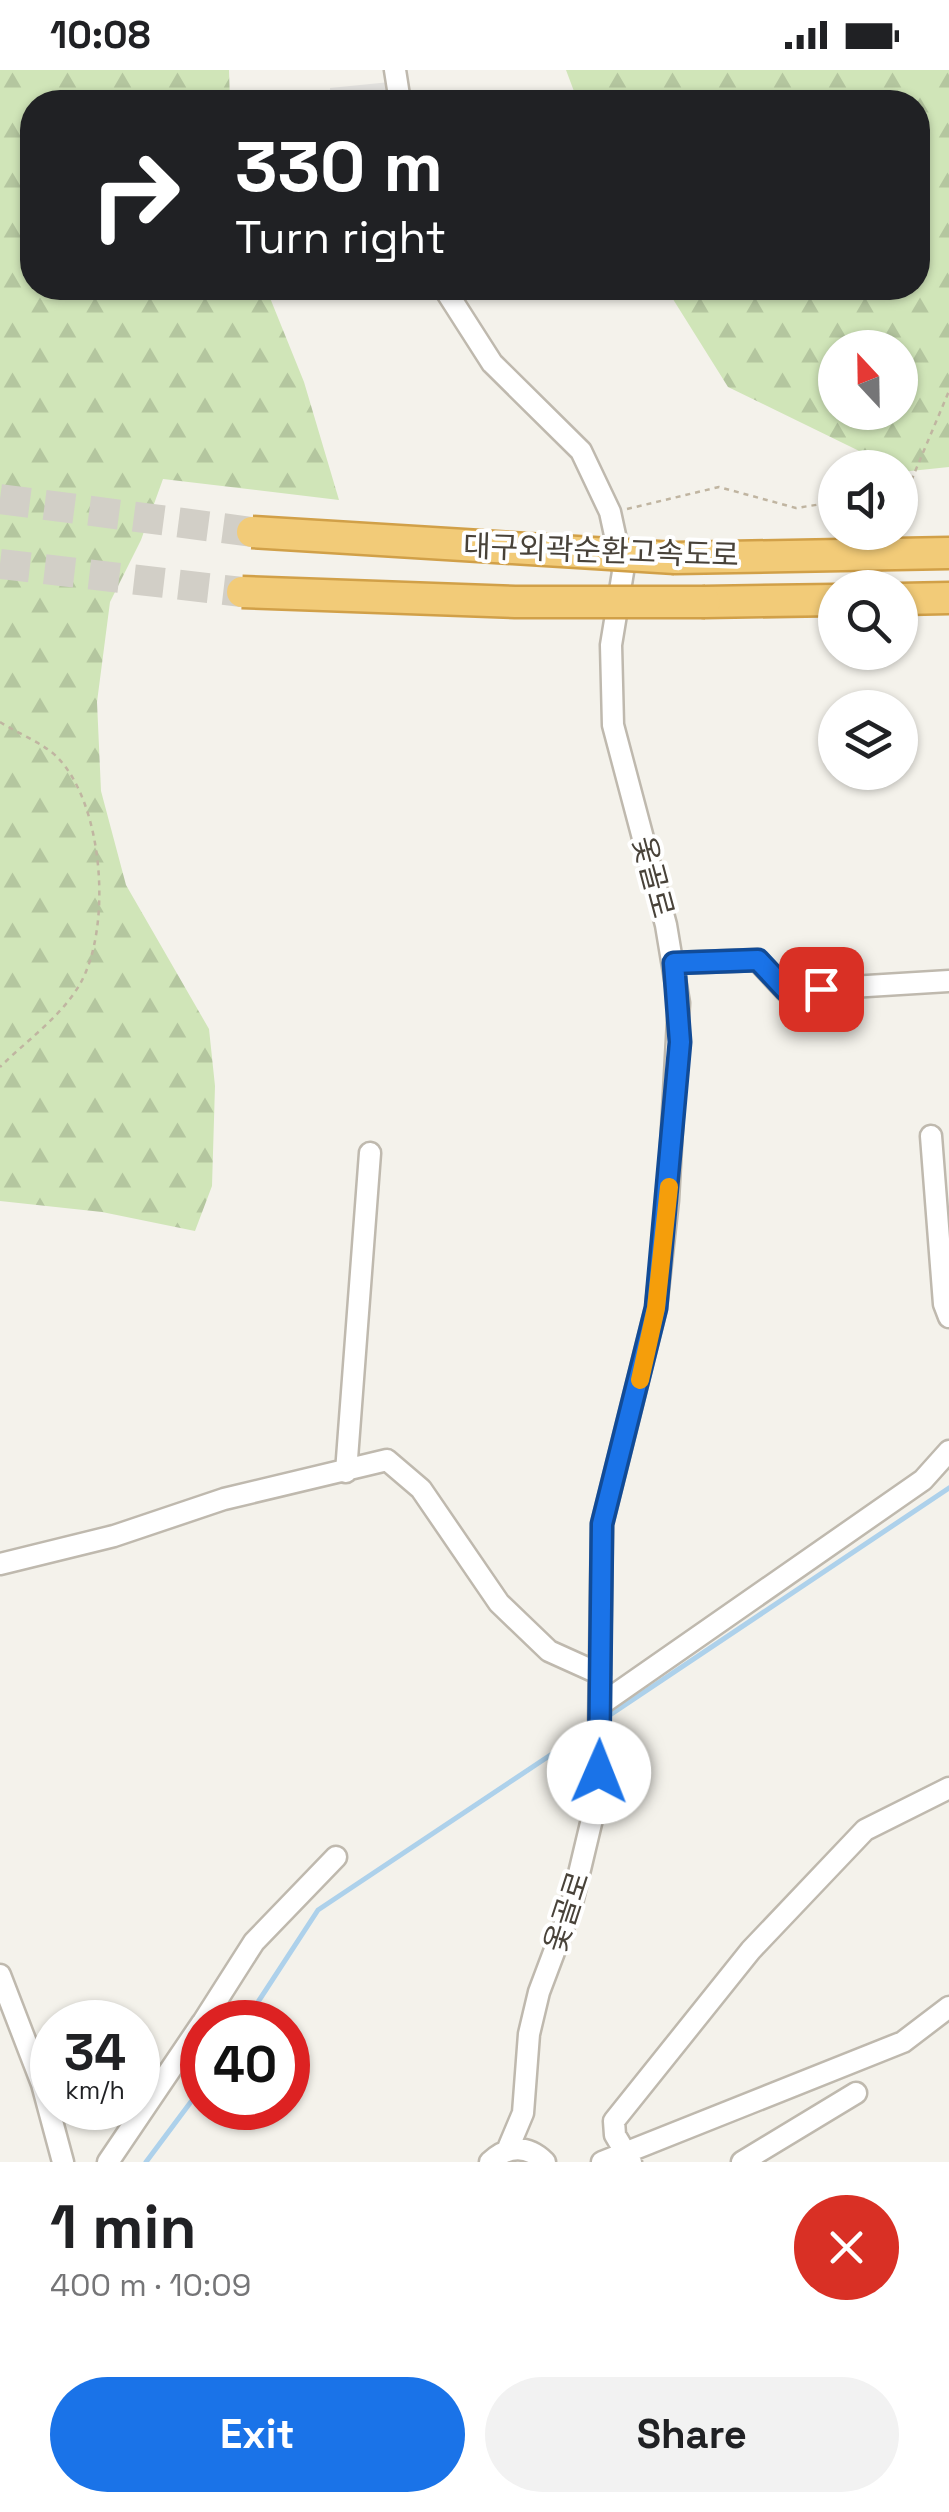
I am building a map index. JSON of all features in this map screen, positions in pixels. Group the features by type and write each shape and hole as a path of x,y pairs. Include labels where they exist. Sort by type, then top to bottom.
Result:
{"highway":[{"name":"대구외곽순환고속도로","path":"252,532 675,558 939,552"},
{"name":"대구외곽순환고속도로","path":"242,592 514,602 818,600"},
{"path":"918,598 949,598"}],"street":[{"name":"옻골로","path":"452,300 492,363 581,451 610,512 623,572 611,644 612,724 674,963 680,1042 656,1308 602,1524 598,1794 587,1850 529,2034 522,2113"},
{"path":"674,963 758,960 786,990 949,982"},
{"path":"932,1136 949,1317"},
{"path":"346,1472 370,1153"},
{"path":"600,1705 923,1480 949,1451"},
{"path":"0,1564 114,1536 224,1499 388,1460 421,1488 499,1603 549,1651 600,1674"},
{"path":"627,2158 614,2120 752,1950 864,1830 949,1788"},
{"path":"217,2000 254,1942 336,1857"},
{"path":"0,1975 42,2084 63,2162"},
{"path":"602,2162 627,2158 903,2042 949,2007"},
{"path":"108,2162 180,2057"},
{"path":"742,2162 856,2093"},
{"path":"522,2113 540,2157 498,2156 522,2113"}],"path":[{"path":"918,465 949,391"},
{"path":"610,512 719,487 796,508 818,505"},
{"path":"0,722 57,756 78,788 101,890 101,915 82,982 70,1000 0,1067"}],"green space":[{"path":"0,70 229,70 230,90 20,90 20,300 271,300 304,382 339,500 163,479 141,540 110,602 97,702 101,791 126,885 209,1029 215,1086 212,1186 195,1231 102,1212 0,1201"},
{"path":"566,70 949,70 949,467 918,470 918,450 857,450 728,387 674,300 930,300 930,90 574,90"}],"shaded area":[{"path":"390,82 390,90 330,90"}],"waterway":[{"path":"607,1717 949,1488"},
{"path":"259,2000 318,1910 594,1726"},
{"path":"146,2162 180,2116"}],"tunnel":[{"path":"0,499 252,532"},
{"path":"0,564 242,592"}],"slow traffic":[{"path":"640,1380 656,1308 669,1187"}],"route":[{"path":"599,1772 602,1524 656,1308 680,1042 674,963 758,960 772,981 786,990 821,989"}]}
